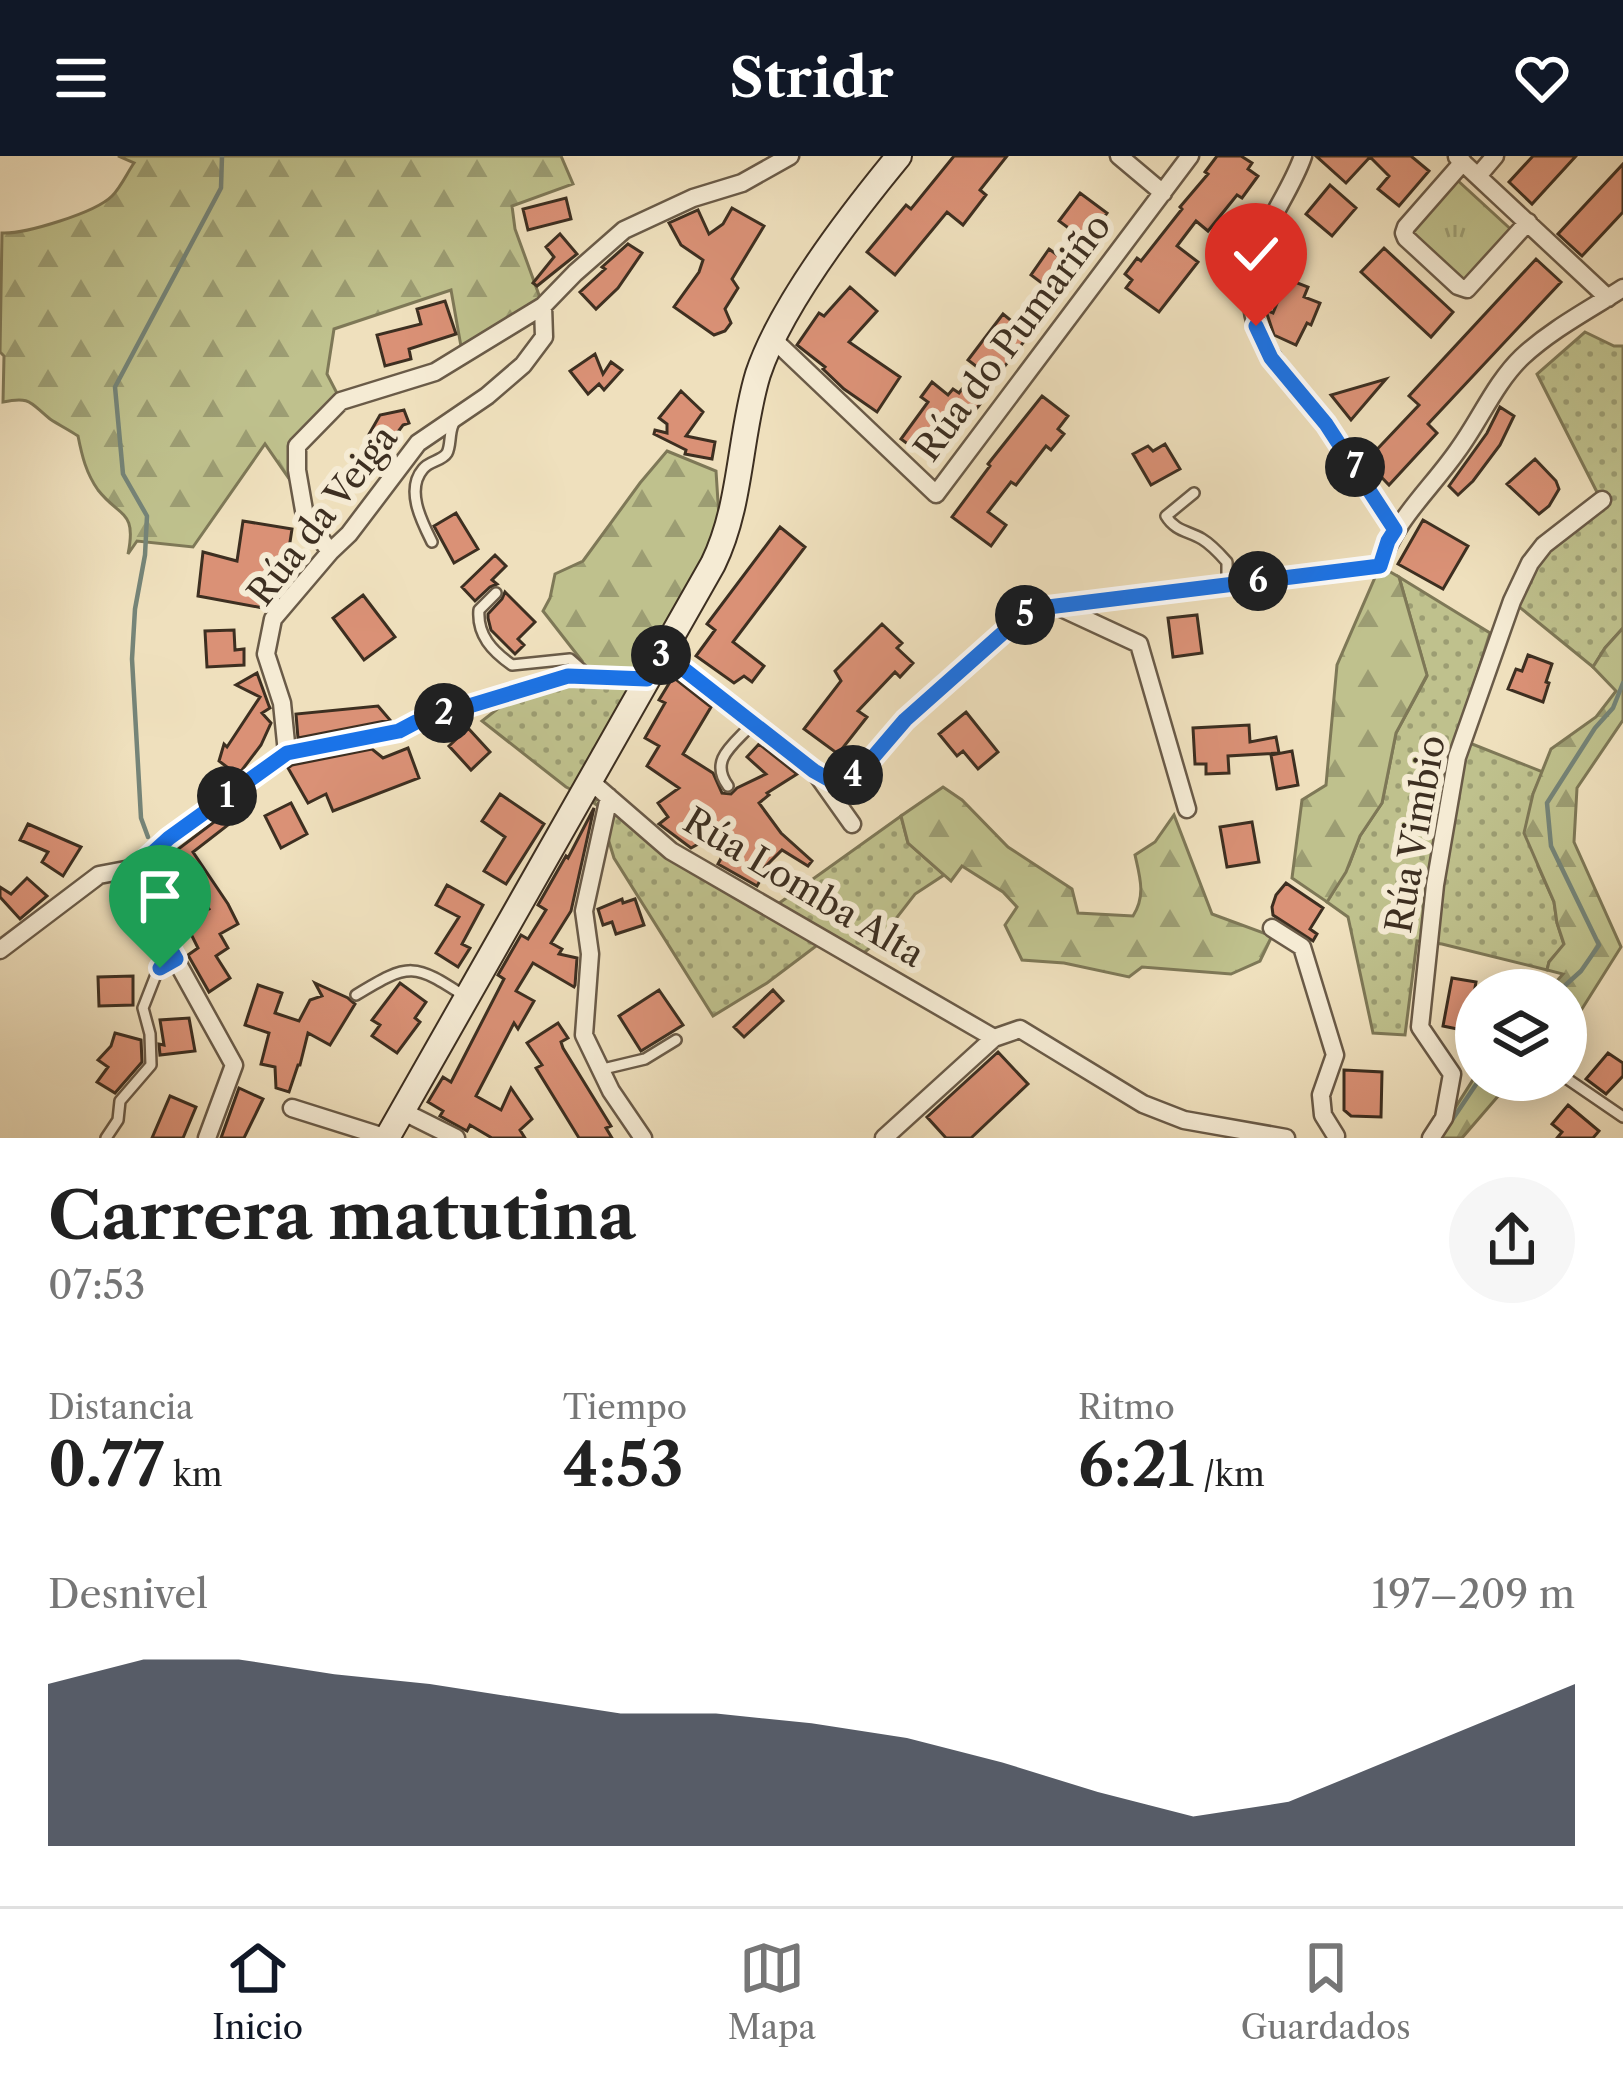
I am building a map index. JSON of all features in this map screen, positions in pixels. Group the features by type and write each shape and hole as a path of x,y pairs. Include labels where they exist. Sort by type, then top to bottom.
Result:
{"street":[{"path":"330,552 305,516 298,446 341,400 435,372 544,306 624,230 693,198 742,183 790,156"},
{"path":"292,1108 387,1138 719,552 757,380 773,339 844,228 898,156"},
{"path":"1119,156 1162,193"},
{"name":"Rúa do Pumariño","path":"773,339 935,494 1190,156"},
{"path":"1303,156 1258,251 1252,288 1256,326 1271,358 1326,424 1395,530"},
{"path":"1478,176 1495,156"},
{"path":"663,653 830,780 863,769 905,720 1023,615 1040,608 1380,566 1395,530 1449,463 1519,360 1616,293 1528,223 1459,159 1406,227 1406,238 1467,290 1528,223"},
{"name":"Rúa da Veiga","path":"287,753 282,703 266,654 273,619 349,535 418,442 487,396 523,365 544,337 544,306"},
{"name":"Rúa Vimbio","path":"1431,1138 1444,1118 1452,1075 1420,1027 1435,885 1456,757 1530,563 1544,545 1602,500"},
{"path":"1056,606 1138,644 1187,809"},
{"path":"0,950 99,875 136,868 169,838 287,753 399,731 568,676 647,679"},
{"path":"814,771 852,824"},
{"name":"Rúa Lomba Alta","path":"589,780 671,851 994,1038"},
{"path":"609,797 584,911 590,954 584,1035 599,1070 643,1138"},
{"path":"136,868 151,915 234,1065 207,1138"},
{"path":"1272,928 1302,947 1335,1055 1321,1095 1333,1137"},
{"path":"884,1138 994,1038 1020,1029 1143,1104 1184,1120 1286,1138"},
{"path":"402,1111 453,1137"}],"lane":[{"path":"432,542 418,516 415,488 419,472 444,457 458,416"},
{"path":"1194,493 1166,516 1171,525 1215,548 1227,562 1227,585"},
{"path":"496,593 479,610 478,626 494,652 512,665 570,659 591,677"},
{"path":"728,786 719,767 753,723"},
{"path":"106,1138 118,1120 120,1101 151,1065 143,1007 160,968 176,959"},
{"path":"356,995 412,969 426,971 466,997"},
{"path":"599,1070 645,1059 676,1040"},
{"path":"1587,1092 1623,1117"}],"green space":[{"path":"118,156 561,156 573,184 512,206 515,229 543,306 462,352 451,290 334,329 327,374 341,401 298,446 301,496 265,444 193,547 137,541 128,554 128,522 94,484 78,436 30,402 3,402 4,356 0,352 2,233 59,221 103,203 134,163"},
{"path":"1455,178 1517,235 1467,289 1404,233"},
{"path":"1585,332 1623,346 1623,628 1593,667 1512,601 1530,563 1601,500 1537,374"},
{"path":"667,451 716,471 721,548 647,679 554,681 582,661 543,611 555,574 583,561"},
{"path":"1380,566 1399,577 1427,675 1396,733 1382,803 1327,902 1292,878 1302,800 1326,785 1337,665"},
{"path":"1399,577 1490,633 1457,738 1543,772 1533,794 1538,866 1554,902 1564,945 1543,969 1417,941 1405,1035 1373,1033 1348,917 1327,902 1382,803 1396,733 1427,676"},
{"path":"1623,628 1623,720 1577,788 1574,842 1621,947 1587,1001 1587,969 1547,969 1564,944 1554,902 1524,833 1551,749 1596,717 1616,691 1593,667"},
{"path":"568,677 647,679 581,794 482,721 505,703"},
{"path":"943,787 1008,847 1072,889 1078,913 1133,916 1141,894 1135,855 1155,842 1174,815 1212,914 1272,936 1260,961 1231,974 1142,967 1129,977 1064,963 1022,960 1005,925 1017,907 1003,892 962,866 951,881 908,843 901,816"},
{"path":"601,790 671,851 771,909 901,816 908,843 944,875 915,894 881,938 857,959 824,940 713,1016 614,858 594,803"},
{"path":"1459,1101 1494,1101 1462,1138 1436,1138"}],"building":[{"path":"954,156 1007,156 980,190 986,195 963,225 947,212 895,275 867,252 906,205 911,209"},
{"path":"1217,156 1241,156 1252,163 1248,169 1258,176 1208,231 1196,221 1177,246 1198,262 1159,312 1126,288 1132,280 1125,274 1182,209"},
{"path":"1316,156 1411,156 1429,171 1399,206 1378,189 1389,176 1370,157 1346,183"},
{"path":"1533,156 1576,156 1532,204 1509,182"},
{"path":"1623,164 1623,212 1582,256 1558,234"},
{"path":"1330,185 1356,208 1332,236 1306,214"},
{"path":"1080,193 1107,213 1099,224 1107,230 1094,247 1059,221"},
{"path":"566,198 571,219 528,230 523,209"},
{"path":"732,208 764,226 732,279 738,288 725,309 731,323 714,335 674,307 703,260 681,245 669,223 698,210 709,234 723,224"},
{"path":"560,234 577,254 537,286 533,283 554,257 546,247"},
{"path":"628,244 642,253 618,288 596,309 580,292"},
{"path":"1384,248 1453,312 1431,337 1361,272"},
{"path":"1049,249 1078,270 1059,296 1031,275"},
{"path":"1536,259 1561,282 1428,424 1437,433 1389,485 1366,461 1419,405 1409,396"},
{"path":"1287,279 1308,287 1304,297 1320,303 1296,345 1274,335 1266,310 1273,313"},
{"path":"850,287 877,311 849,342 900,377 877,412 797,345 819,313 824,316"},
{"path":"445,301 456,334 409,349 411,359 385,366 377,335 421,324 417,309"},
{"path":"1003,314 1029,335 994,380 968,360"},
{"path":"595,354 603,374 611,362 622,370 604,390 599,384 588,394 570,371"},
{"path":"1386,379 1351,420 1331,395"},
{"path":"932,382 948,395 962,389 981,403 961,428 951,420 924,456 901,439 928,402 921,397"},
{"path":"681,391 703,412 686,436 715,442 712,459 685,454 686,450 654,434 655,430 667,433 667,424 659,418"},
{"path":"1042,396 1068,416 1058,429 1064,434 1051,450 1046,446 988,512 1006,525 991,546 952,517"},
{"path":"1500,407 1514,416 1500,445 1458,495 1449,486"},
{"path":"404,410 409,423 386,448 368,436 380,415"},
{"path":"1165,444 1180,469 1151,485 1133,454"},
{"path":"1535,459 1559,489 1539,514 1507,484"},
{"path":"456,513 478,549 454,563 434,526"},
{"path":"1423,520 1468,546 1443,589 1398,564"},
{"path":"243,521 292,529 288,555 263,608 198,596 203,552 237,561"},
{"path":"780,527 805,547 733,642 764,666 752,682 744,676 734,683 696,656 715,630 707,624"},
{"path":"495,555 506,566 492,580 497,584 475,601 462,587"},
{"path":"505,592 535,622 518,639 524,645 515,654 491,630 488,618"},
{"path":"363,595 395,637 364,660 333,618"},
{"path":"1197,615 1202,653 1173,657 1168,618"},
{"path":"882,624 902,643 897,648 913,663 900,677 895,672 858,711 867,717 838,754 804,729 841,681 835,671"},
{"path":"234,630 235,650 244,649 244,665 207,667 205,631"},
{"path":"1528,655 1552,664 1543,702 1508,689"},
{"path":"257,673 270,708 262,713 271,723 242,770 220,786 215,780 231,770 219,761 224,744 227,747 260,697 236,685"},
{"path":"673,677 711,707 683,754 713,773 722,793 731,794 766,774 747,757 759,744 797,774 759,803 781,833 812,861 808,866 782,850 764,868 757,886 718,864 725,851 702,842 691,848 659,824 668,817 658,803 679,788 647,766 659,746 645,738"},
{"path":"378,706 390,720 298,738 296,714"},
{"path":"966,712 998,752 978,769 963,751 957,756 939,734"},
{"path":"1249,725 1250,742 1276,737 1279,753 1228,756 1229,773 1206,774 1206,764 1195,764 1193,728"},
{"path":"468,728 490,752 471,770 449,746"},
{"path":"408,748 419,778 333,811 326,794 308,803 288,768 372,749 383,758"},
{"path":"1292,751 1298,785 1277,789 1271,755"},
{"path":"500,794 544,824 506,884 484,871 505,837 482,821"},
{"path":"291,803 307,834 281,848 265,816"},
{"path":"594,808 571,911 551,943 562,949 559,954 577,958 575,985 533,963 516,991 534,1001 518,1029 514,1023 476,1096 501,1110 511,1088 532,1119 520,1130 525,1138 492,1138 470,1125 467,1131 440,1116 443,1111 428,1102 443,1077 451,1082 504,979 498,975 521,935 528,939 546,910 538,905"},
{"path":"222,816 228,825 193,852 238,924 220,934 228,948 216,956 230,978 209,992 188,955 198,948 185,922 209,909 184,871 168,870 165,859"},
{"path":"1252,822 1259,862 1227,867 1220,827"},
{"path":"28,824 81,847 63,876 42,862 48,852 20,840"},
{"path":"27,878 47,896 20,919 0,897 0,887 11,894"},
{"path":"1286,883 1323,908 1310,929 1317,934 1313,941 1273,915 1276,895"},
{"path":"447,885 483,905 462,944 470,948 458,967 436,953 459,917 436,905"},
{"path":"622,899 623,903 635,899 644,925 616,934 612,922 603,925 598,909"},
{"path":"133,976 133,1005 99,1006 98,977"},
{"path":"1452,978 1455,978 1455,1029 1443,1026"},
{"path":"315,983 355,1004 330,1045 308,1033 289,1092 276,1088 275,1067 261,1064 269,1033 245,1025 258,985 282,993 275,1013 299,1021 310,1000 322,996"},
{"path":"400,983 426,1002 415,1018 420,1022 397,1053 372,1036 380,1025 372,1020"},
{"path":"659,990 683,1025 641,1051 619,1016"},
{"path":"773,990 783,1001 744,1037 734,1027"},
{"path":"189,1018 195,1051 160,1055 159,1044 164,1045 160,1020"},
{"path":"558,1023 568,1038 561,1042 563,1048 611,1126 606,1128 612,1138 579,1138 536,1068 542,1065 527,1043"},
{"path":"115,1033 141,1040 142,1062 115,1093 97,1082 108,1067 98,1060"},
{"path":"998,1052 1028,1084 971,1138 946,1138 927,1117"},
{"path":"1608,1053 1623,1063 1623,1076 1606,1094 1587,1078"},
{"path":"1344,1070 1382,1072 1381,1117 1351,1116 1344,1110"},
{"path":"239,1088 263,1099 244,1138 221,1138"},
{"path":"170,1096 196,1107 183,1138 152,1138"},
{"path":"1568,1105 1599,1131 1593,1138 1557,1138 1562,1132 1552,1124"}],"waterway":[{"path":"148,837 141,818 132,659 147,516 123,474 115,387 221,188 222,156"},
{"path":"1582,969 1599,945 1551,846 1547,803 1613,708 1623,683"},
{"path":"1452,1120 1465,1101"}],"route":[{"path":"160,968 176,959 151,915 136,868 169,838 287,753 399,731 568,676 647,679 663,653 814,771 830,780 846,778 863,769 945,683 1023,615 1040,608 1380,566 1395,530 1326,424 1271,358 1256,326"}]}
